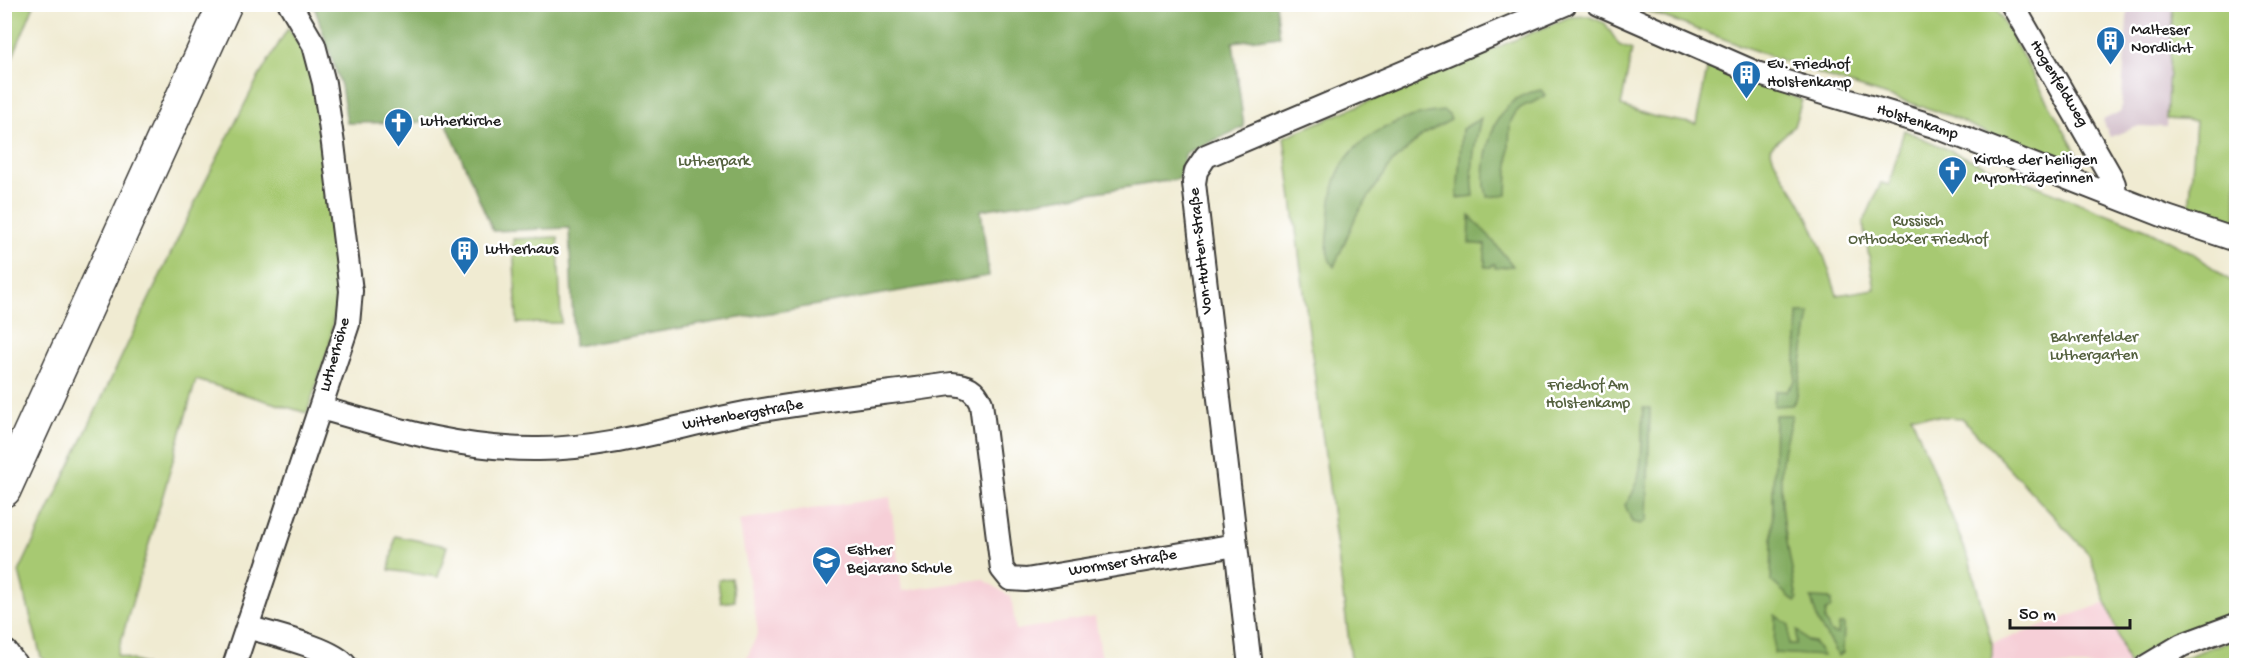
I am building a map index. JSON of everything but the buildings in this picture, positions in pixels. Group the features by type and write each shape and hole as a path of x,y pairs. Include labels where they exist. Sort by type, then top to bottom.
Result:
{"highway":[{"path":"4,436 201,4"},
{"path":"4,490 225,4"}],"main road":[{"path":"4,654 12,666"}],"street":[{"name":"Lutherhöhe","path":"234,666 348,324 351,291 322,74 314,45 290,4"},
{"name":"Von-Hutten-Straße","path":"1250,666 1194,183 1196,171 1206,156 1565,4"},
{"name":"Holstenkamp","path":"1599,4 1755,74 1934,126 2115,197 2236,240"},
{"name":"Hogenfeldweg","path":"2013,4 2106,167 2114,184 2115,197"},
{"name":"Wittenbergstraße","path":"321,408 428,438 473,446 539,450 599,444 742,414 806,404 952,384 964,385 977,395 981,403 1002,568 1010,579"},
{"name":"Wormser Straße","path":"1010,579 1026,580 1236,545"},
{"path":"2147,666 2182,645 2236,625"},
{"path":"247,627 324,651 342,660 346,666"}],"shaded area":[{"path":"2128,5 2173,5 2166,127 2139,126 2110,137 2103,120 2121,111"},
{"name":"Esther Bejarano Schule","path":"890,497 902,591 983,579 1011,597 1016,630 1095,617 1103,665 744,665 758,632 739,520"},
{"path":"2105,603 2128,664 2126,666 1992,666 1992,644"}],"green space":[{"name":"Lutherpark","path":"1276,4 1280,36 1233,42 1244,127 1186,153 1179,179 981,210 989,276 574,346 569,228 493,231 446,122 347,123 341,86 315,9 311,5"},
{"path":"4,5 34,5 5,76"},
{"path":"1631,5 1994,5 2080,159 2072,173 1946,114 1830,78"},
{"path":"2173,5 2236,5 2236,225 2189,212 2196,121 2166,119"},
{"name":"Friedhof Am Holstenkamp","path":"1588,16 1605,23 1619,45 1632,50 1621,106 1655,117 1696,124 1708,65 1802,100 1794,126 1770,148 1776,164 1812,226 1837,295 1875,289 1863,224 1881,183 1889,185 1904,130 1974,161 2148,230 2194,254 2236,285 2236,618 2138,657 2128,664 2089,554 1962,418 1911,415 1970,562 1992,644 1992,665 1352,665 1284,137 1569,17"},
{"path":"288,28 303,49 312,78 329,183 339,279 330,343 307,413 196,380 117,655 146,665 52,665 41,657 19,572 201,190 258,78"},
{"path":"1541,90 1545,95 1518,110 1510,124 1507,195 1487,197 1485,160 1491,134 1497,122 1514,100 1525,94"},
{"path":"1444,111 1451,120 1423,135 1392,163 1357,214 1334,267 1327,247 1330,207 1337,176 1345,162 1367,138 1382,129 1413,117"},
{"path":"1481,118 1473,157 1474,196 1457,198 1462,129"},
{"path":"1470,216 1513,266 1495,268 1493,264 1491,267 1485,267 1485,245 1469,243"},
{"path":"558,237 561,323 517,323 513,239"},
{"path":"1798,313 1810,313 1796,400 1792,405 1774,406 1775,391 1787,391 1795,381"},
{"path":"1643,408 1650,408 1647,520 1641,524 1632,522 1625,505 1637,483 1640,471"},
{"path":"1775,415 1792,415 1783,455 1781,495 1797,600 1795,602 1771,581"},
{"path":"395,536 447,546 438,577 389,570"},
{"path":"731,578 735,601 721,603 718,580"},
{"path":"1811,598 1831,599 1831,608 1826,611 1825,621 1831,633 1838,634 1839,624 1844,624 1843,653 1838,656 1818,622"},
{"path":"1775,615 1789,625 1789,644 1796,644 1797,630 1807,641 1814,642 1823,656 1774,653"},
{"path":"2236,638 2236,665 2164,665"}],"place":[{"name":"Malteser Nordlicht","path":"2110,66"},
{"name":"Ev. Friedhof Holstenkamp","path":"1746,100"},
{"name":"Lutherkirche","path":"399,148"},
{"name":"Kirche der heiligen Myronträgerinnen","path":"1953,196"},
{"name":"Lutherhaus","path":"464,276"},
{"name":"Esther Bejarano Schule","path":"826,586"}],"park label":[{"name":"Russisch Orthodoxer Friedhof","path":"1918,231"},
{"name":"Bahrenfelder Luthergarten","path":"2094,347"}]}
